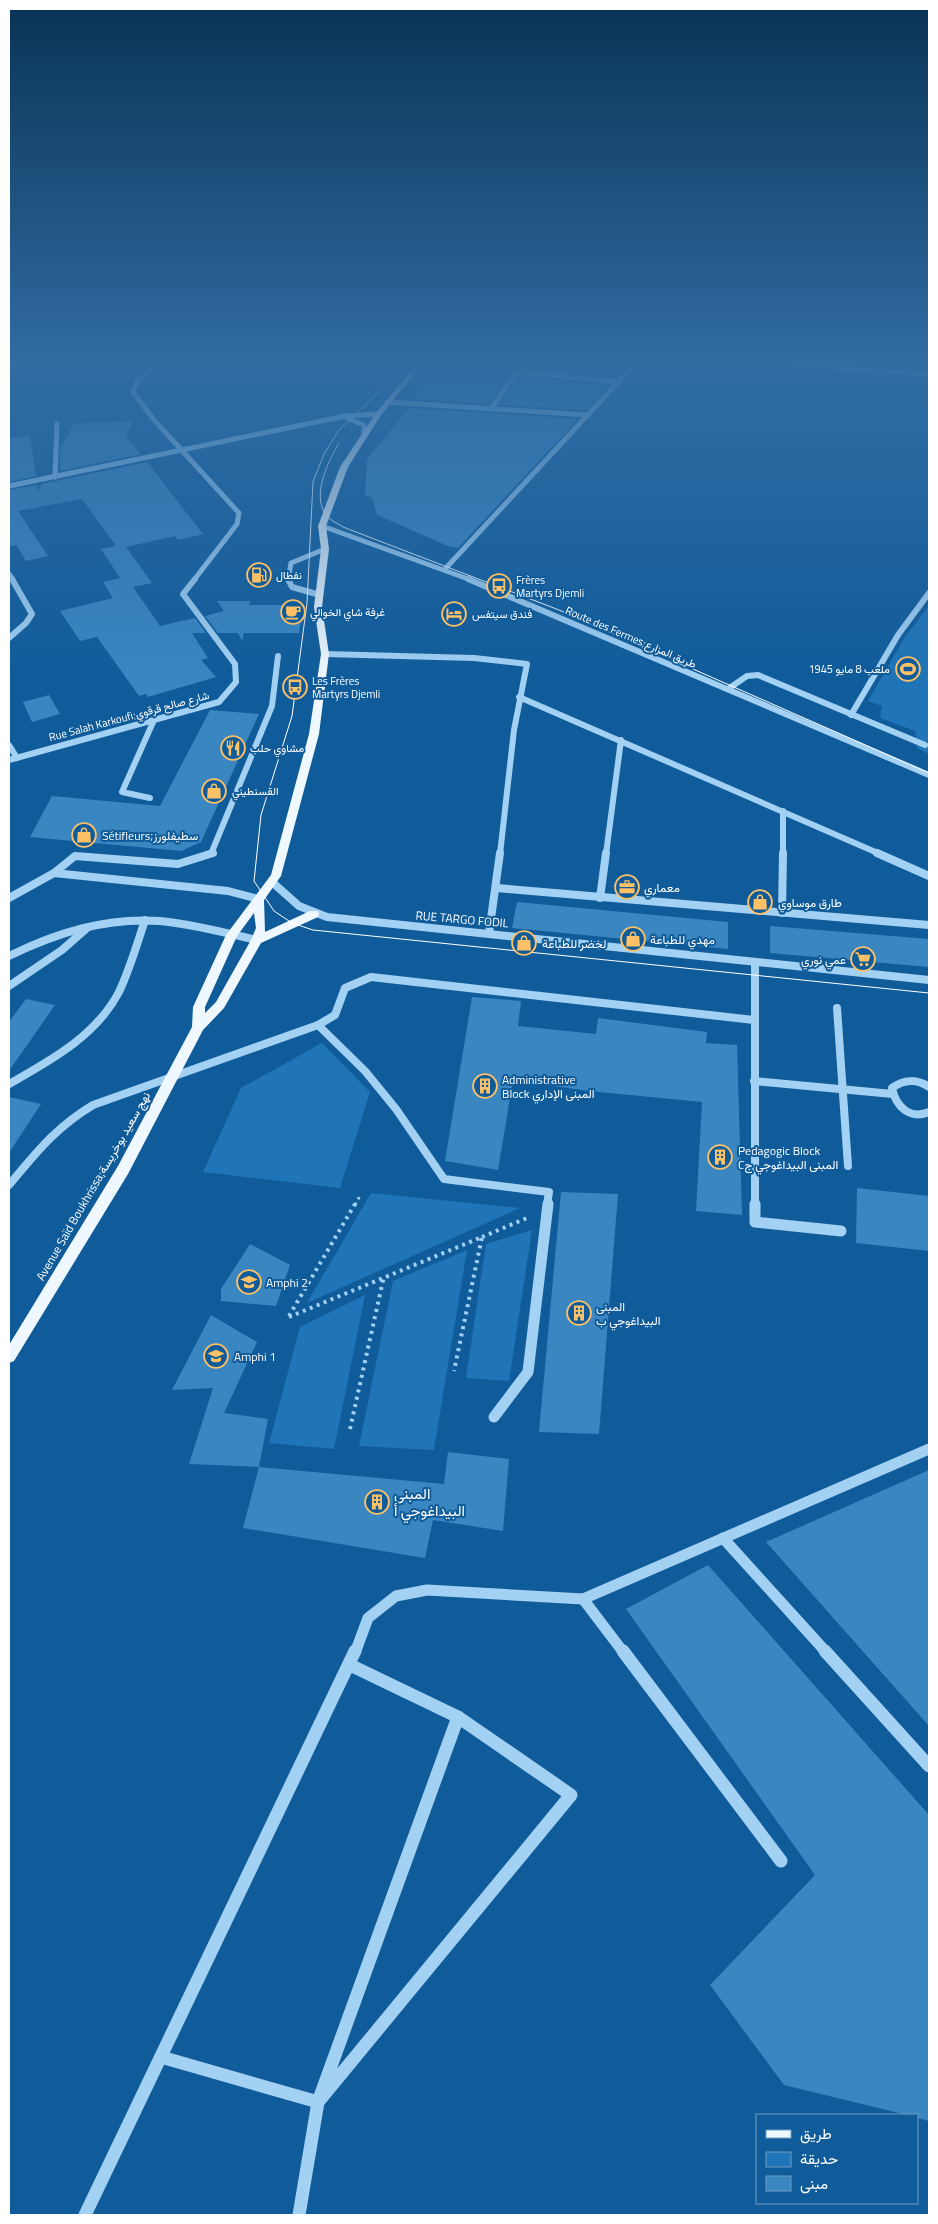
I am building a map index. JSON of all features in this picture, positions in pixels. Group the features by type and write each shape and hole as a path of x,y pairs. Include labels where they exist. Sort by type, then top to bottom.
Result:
{"main road":[{"name":"Avenue Saïd Boukhrissa;نهج سعيد بوخريسة","path":"198,1027 199,1007 232,935 272,882 314,734 326,654 318,607 325,549 322,526 343,469"},
{"name":"Avenue Saïd Boukhrissa;نهج سعيد بوخريسة","path":"9,1357 123,1170 198,1027 220,1005 257,940 261,928 258,899"},
{"path":"257,940 314,914"}],"street":[{"path":"55,469 55,477"},
{"path":"9,486 94,469"},
{"name":"Rue Salah Karkoufi;شارع صالح قرقوي","path":"9,760 219,702 236,682 235,664 184,594 238,524 239,513 200,469"},
{"path":"445,569 539,469"},
{"name":"Route des Fermes;طريق المزارع","path":"322,526 445,569 929,775"},
{"path":"320,595 292,587 288,580 291,563 325,549"},
{"path":"9,574 32,614 26,623 9,638"},
{"path":"851,714 898,635 929,592"},
{"path":"326,654 474,658 527,664 519,697 497,888 489,932"},
{"path":"9,898 54,873 75,856 178,864 213,854 272,706 278,656"},
{"path":"728,689 747,676 758,675 925,745"},
{"path":"519,697 929,876"},
{"path":"150,798 122,792 154,720"},
{"path":"600,898 620,740"},
{"path":"9,745 17,758"},
{"path":"782,913 783,811"},
{"path":"54,873 228,891 258,899"},
{"name":"RUE TARGO FODIL","path":"272,882 288,898 314,914 346,920 489,932 929,980"},
{"path":"497,888 929,925"},
{"path":"9,1084 62,1052 92,1028 113,1002 145,920"},
{"path":"9,956 41,939 103,923 145,920 178,923 257,940"},
{"path":"9,986 62,950 88,927"},
{"path":"755,962 755,1222 841,1231"},
{"path":"9,1185 49,1137 93,1105 318,1025 335,1014 345,988 370,977 754,1020"},
{"path":"837,1008 848,1166"},
{"path":"318,1025 366,1071 396,1109 444,1178 550,1192 528,1372 494,1417"},
{"path":"754,1081 893,1094"},
{"path":"929,1087 923,1082 905,1081 892,1088 895,1102 908,1113 929,1117"},
{"path":"85,2215 350,1665 368,1618 396,1596 427,1590 583,1599 929,1449"},
{"path":"723,1538 929,1766"},
{"path":"583,1599 781,1861"},
{"path":"318,2102 571,1796 458,1717 350,1665"},
{"path":"299,2215 318,2102 458,1717"},
{"path":"161,2056 318,2102"}],"path":[{"path":"361,1194 289,1317 530,1217"},
{"path":"454,1372 482,1237"},
{"path":"350,1429 384,1276"}],"green space":[{"name":"ملعب 8 مايو 1945","path":"929,606 929,754 917,748 915,731 880,718 882,706 868,701 905,637"},
{"path":"322,1043 370,1092 340,1188 203,1172 241,1088"},
{"path":"371,1193 520,1208 307,1303"},
{"path":"532,1230 509,1381 466,1378 486,1244"},
{"path":"467,1250 434,1450 359,1446 393,1281"},
{"path":"365,1295 334,1449 269,1443 300,1327"}],"building":[{"path":"9,469 35,469 36,476 9,482"},
{"path":"115,469 152,469 203,534 178,540 175,536 126,547 152,583 133,587 160,626 195,618 206,633 192,633 208,658 201,660 216,677 148,697 146,694 139,696 97,637 80,641 60,611 113,598 103,582 120,578 101,549 116,546 82,499 18,511 48,556 26,561 16,545 9,547 9,490 37,485 38,491 42,484"},
{"path":"366,469 532,469 458,548 448,546 377,515 372,497 365,496"},
{"path":"217,601 250,601 249,605 303,605 299,633 244,633 242,641 238,633 218,633 205,616 224,611"},
{"path":"49,695 60,714 32,722 23,702"},
{"path":"210,710 259,714 201,842 181,851 30,837 52,796 160,806"},
{"path":"517,902 728,922 728,949 512,928"},
{"path":"770,926 929,939 929,967 770,953"},
{"path":"472,997 521,1001 518,1026 596,1034 598,1018 707,1032 706,1043 737,1045 742,1215 696,1211 702,1102 589,1091 513,1080 498,1170 445,1161"},
{"path":"26,999 55,1005 9,1071 9,1022"},
{"path":"9,1097 41,1104 9,1153"},
{"path":"857,1188 929,1196 929,1251 856,1243"},
{"name":"المبنى البيداغوجي ب","path":"561,1192 618,1194 599,1434 539,1432"},
{"path":"250,1244 290,1265 276,1306 221,1301 221,1289"},
{"path":"211,1315 257,1342 224,1413 268,1419 259,1467 189,1464 213,1388 172,1390"},
{"name":"المبنى البيداغوجي أ","path":"448,1452 509,1459 503,1531 433,1520 425,1558 243,1528 259,1467 444,1484"},
{"path":"929,1470 929,1726 766,1542"},
{"path":"708,1565 929,1815 929,2121 918,2118 918,2114 903,2114 784,2085 710,1985 815,1875 626,1609"}],"tram line":[{"path":"318,469 313,482 307,603 292,716 261,815 254,881 274,911 292,923 313,930 929,993"},
{"path":"326,469 320,491 323,510 332,521 343,527 559,610 929,773"}],"place":[{"name":"نفطال","path":"259,575"},
{"name":"Frères Martyrs Djemli","path":"499,586"},
{"name":"غرفة شاي الخوالي","path":"293,612"},
{"name":"فندق سيتفس","path":"454,614"},
{"name":"ملعب 8 مايو 1945","path":"908,669"},
{"name":"Les Frères Martyrs Djemli","path":"295,687"},
{"name":"مشاوي حلب","path":"233,748"},
{"name":"القسنطيني","path":"214,791"},
{"name":"Sétifleurs;سطيفلورز","path":"84,835"},
{"name":"معماري","path":"627,887"},
{"name":"طارق موساوي","path":"760,902"},
{"name":"مهدي للطباعة","path":"633,939"},
{"name":"لخضر للطباعة","path":"524,943"},
{"name":"عمي نوري","path":"863,959"},
{"name":"Administrative Block المبنى الإداري","path":"485,1086"},
{"name":"Pedagogic Block Cالمبنى البيداغوجي ج","path":"720,1157"},
{"name":"Amphi 2","path":"249,1282"},
{"name":"المبنى البيداغوجي ب","path":"579,1313"},
{"name":"Amphi 1","path":"216,1356"},
{"name":"المبنى البيداغوجي أ","path":"377,1502"}]}
